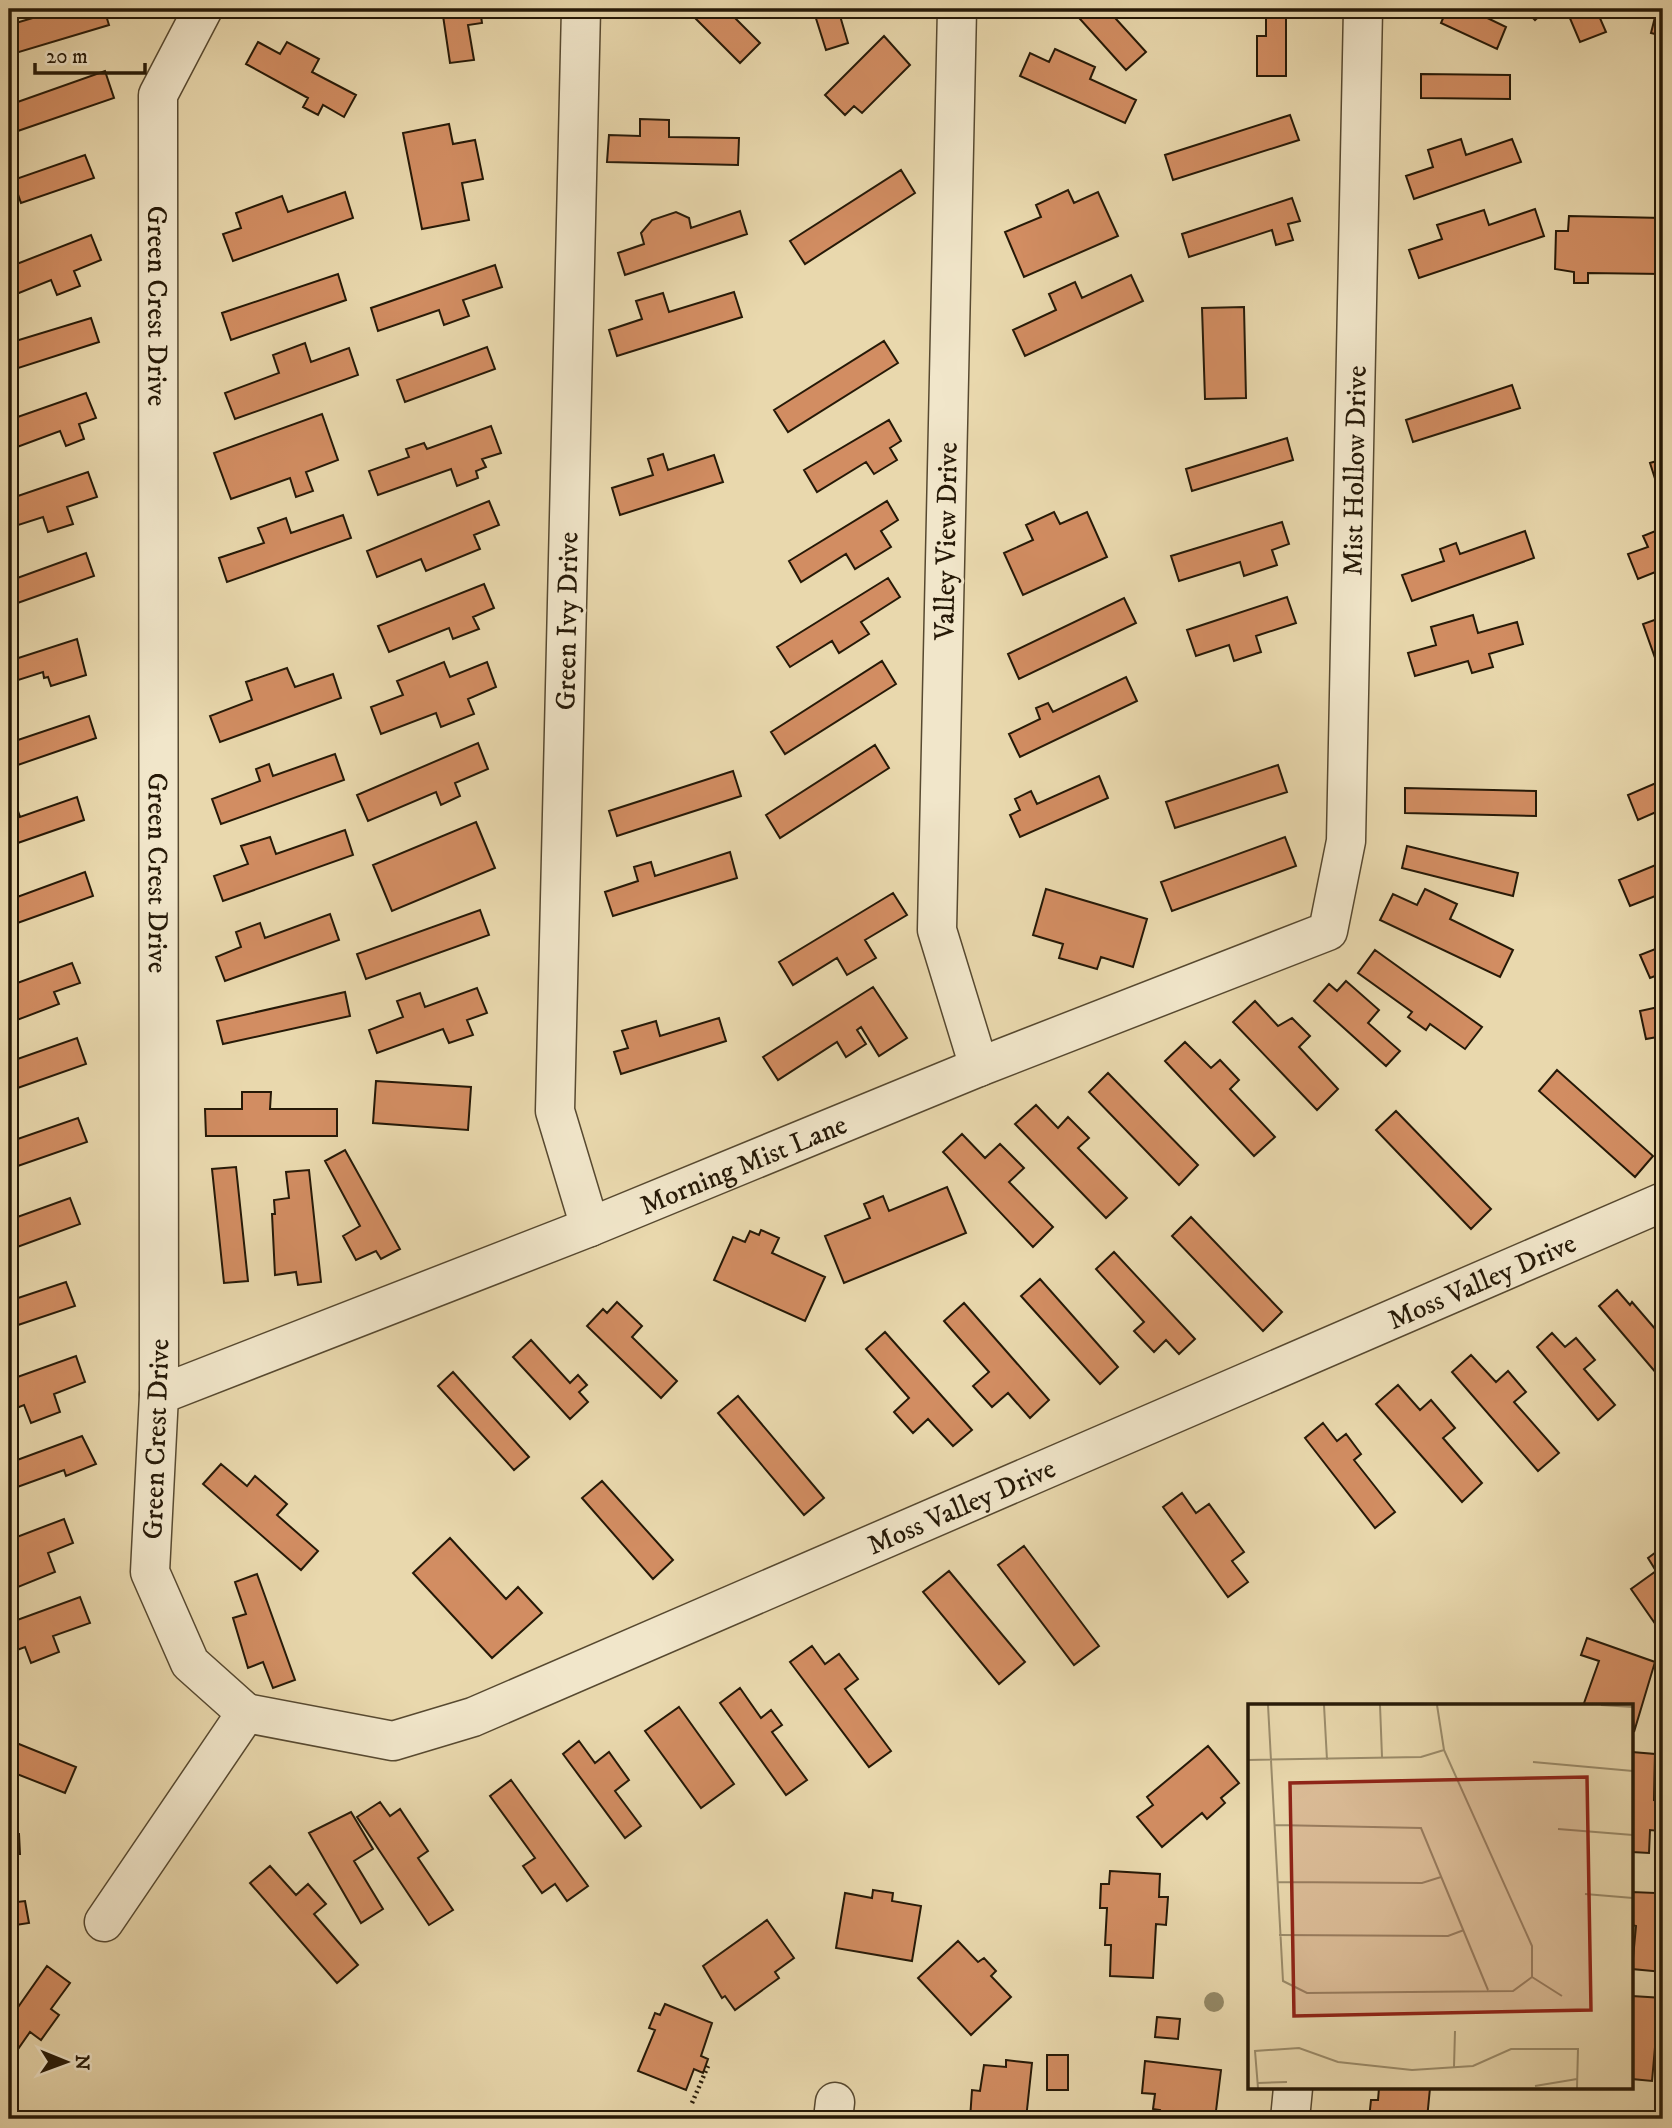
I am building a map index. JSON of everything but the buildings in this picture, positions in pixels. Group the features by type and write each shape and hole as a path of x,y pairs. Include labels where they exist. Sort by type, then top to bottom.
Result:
{"street":[{"name":"Green Crest Drive","path":"203,9 158,95 159,1395 150,1572 190,1663 246,1713"},
{"name":"Green Ivy Drive","path":"581,9 555,1111 590,1227"},
{"name":"Valley View Drive","path":"957,9 937,930 979,1067"},
{"name":"Mist Hollow Drive","path":"1328,931 1346,841 1363,9"},
{"name":"Morning Mist Lane","path":"159,1395 590,1227 979,1067 1328,931"},
{"name":"Moss Valley Drive","path":"246,1713 393,1741 473,1717 1663,1202"},
{"path":"104,1922 246,1713"},
{"path":"1290,2119 1293,2090"}],"path":[{"path":"692,2103 708,2066"}]}
